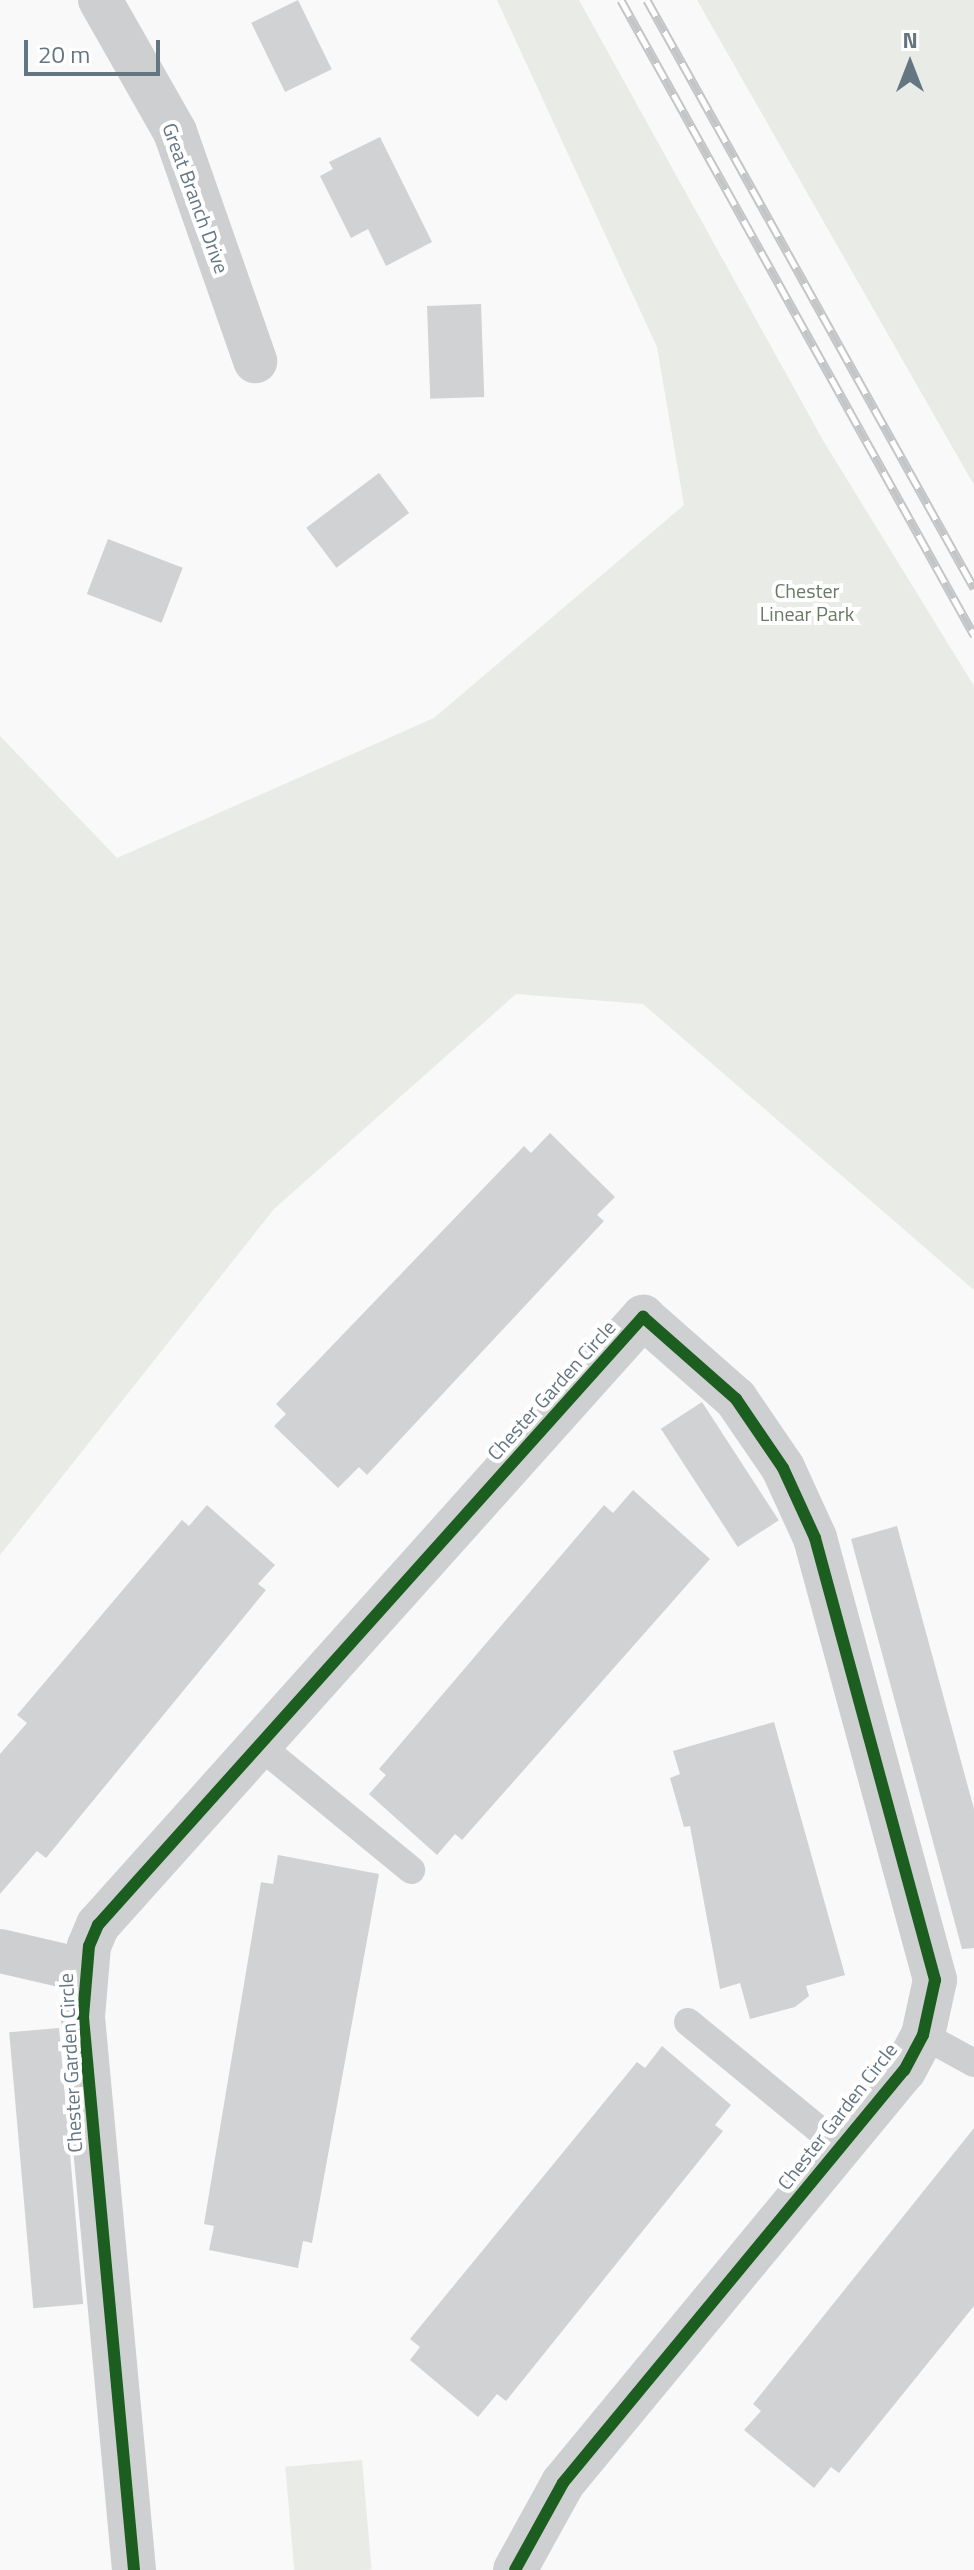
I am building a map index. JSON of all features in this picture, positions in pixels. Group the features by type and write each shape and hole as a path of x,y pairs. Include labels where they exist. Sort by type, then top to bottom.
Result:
{"street":[{"name":"Great Branch Drive","path":"100,0 175,132 255,361"},
{"name":"Chester Garden Circle","path":"134,2570 82,1970 98,1925 643,1317 736,1399 783,1468 815,1538 930,1951 935,1980 923,2035 840,2147 563,2483 515,2570"},
{"path":"0,1951 82,1970"}],"lane":[{"path":"259,1745 411,1870"},
{"path":"688,2022 840,2147"},
{"path":"923,2035 974,2063"}],"green space":[{"name":"Chester Linear Park","path":"497,0 579,0 824,442 974,686 974,1290 643,1004 516,994 274,1209 0,1555 0,736 117,858 434,718 684,505 657,347"},
{"path":"697,0 974,0 974,485"},
{"path":"362,2460 372,2570 294,2570 285,2467"}],"building":[{"path":"298,0 332,69 285,92 251,23"},
{"path":"380,137 432,242 386,266 368,229 351,238 320,176 333,169 329,162"},
{"path":"481,304 484,397 430,399 427,306"},
{"path":"379,473 409,513 336,568 306,528"},
{"path":"108,539 183,568 162,623 87,594"},
{"path":"550,1133 615,1197 597,1215 604,1221 367,1475 359,1467 338,1488 274,1426 286,1414 276,1404 524,1146 531,1153"},
{"path":"702,1402 779,1520 738,1547 661,1429"},
{"path":"633,1490 710,1559 462,1840 455,1834 437,1855 369,1794 386,1775 379,1769 604,1505 613,1513"},
{"path":"207,1505 275,1565 258,1584 266,1590 46,1858 37,1851 0,1894 0,1754 27,1723 17,1715 182,1520 189,1526"},
{"path":"897,1526 974,1809 974,1948 962,1949 851,1539"},
{"path":"774,1722 845,1975 806,1986 809,1996 795,2007 750,2019 740,1983 720,1989 690,1826 684,1827 670,1778 680,1774 673,1751"},
{"path":"278,1855 379,1874 312,2243 303,2241 298,2268 209,2250 214,2226 204,2224 261,1882 273,1884"},
{"path":"59,2028 83,2304 33,2308 9,2032"},
{"path":"662,2046 731,2105 715,2125 723,2131 506,2401 497,2394 478,2417 410,2360 420,2347 410,2339 637,2062 645,2068"},
{"path":"974,2128 974,2306 839,2473 831,2467 814,2488 744,2430 761,2411 753,2404"}],"railway":[{"path":"621,0 974,635"},
{"path":"647,0 974,588"}],"cycle path":[{"path":"134,2570 83,2017 89,1946 98,1925 643,1317 736,1399 783,1468 815,1538 935,1980 923,2035 904,2070 563,2483 515,2570"}]}
